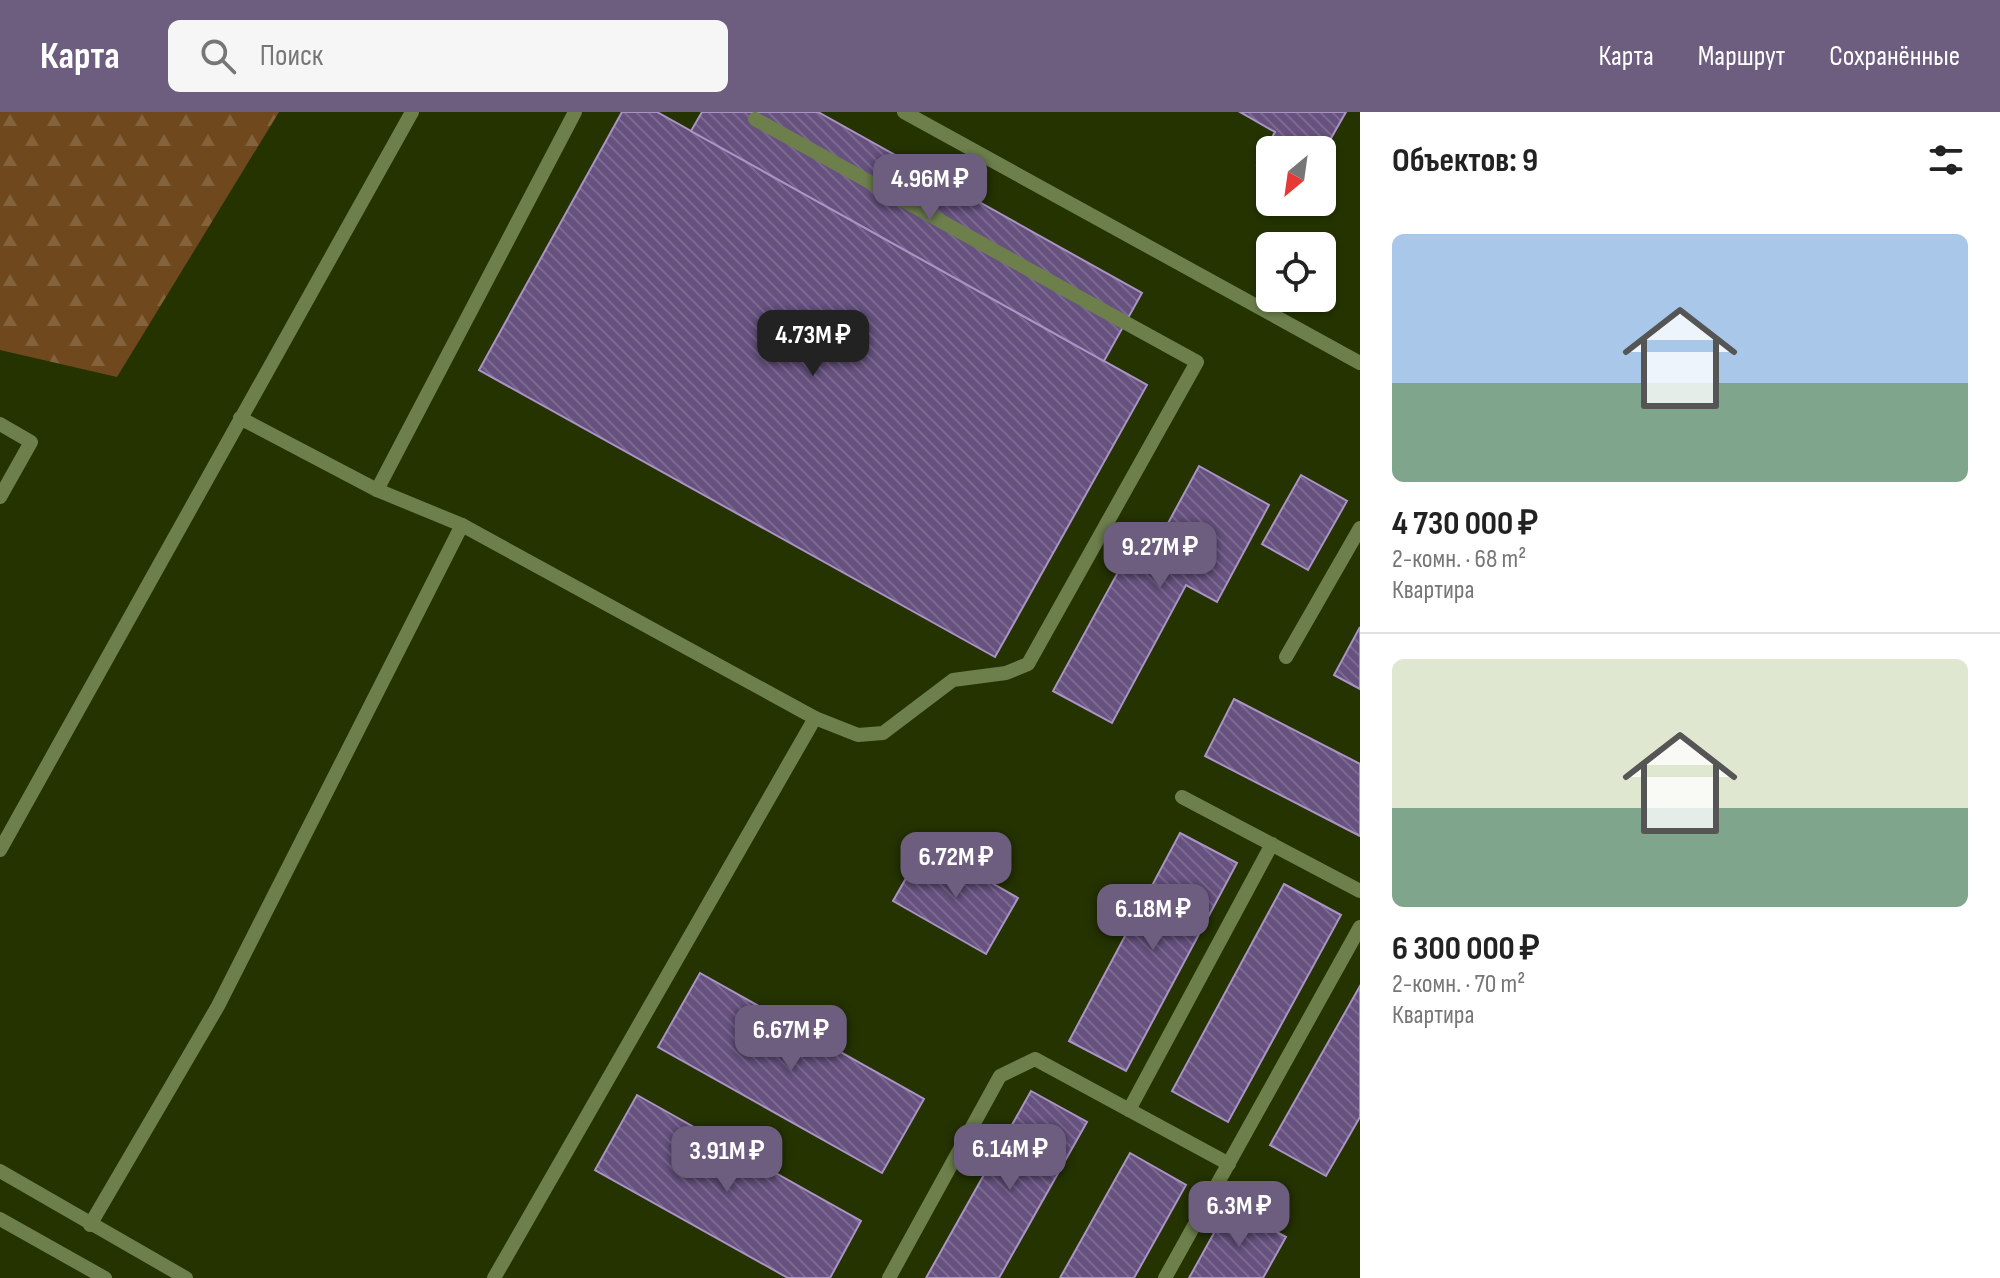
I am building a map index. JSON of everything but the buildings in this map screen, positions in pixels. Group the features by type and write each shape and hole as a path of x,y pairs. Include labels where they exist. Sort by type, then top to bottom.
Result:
{"lane":[{"path":"0,850 412,112"},
{"path":"377,490 575,112"},
{"path":"904,112 1360,363"},
{"path":"240,418 377,490 462,525 815,718 858,735 883,733 953,680 1006,673 1028,664 1197,362 755,119"},
{"path":"0,424 31,442 0,497"},
{"path":"90,1225 218,1006 462,525"},
{"path":"1286,657 1360,528"},
{"path":"494,1278 815,718"},
{"path":"1182,797 1360,891"},
{"path":"1129,1110 1272,844"},
{"path":"1165,1278 1360,927"},
{"path":"889,1278 1000,1076 1035,1059 1229,1164"},
{"path":"0,1171 186,1278"},
{"path":"0,1219 105,1278"}],"green space":[{"path":"0,112 279,112 117,377 0,350"}]}
